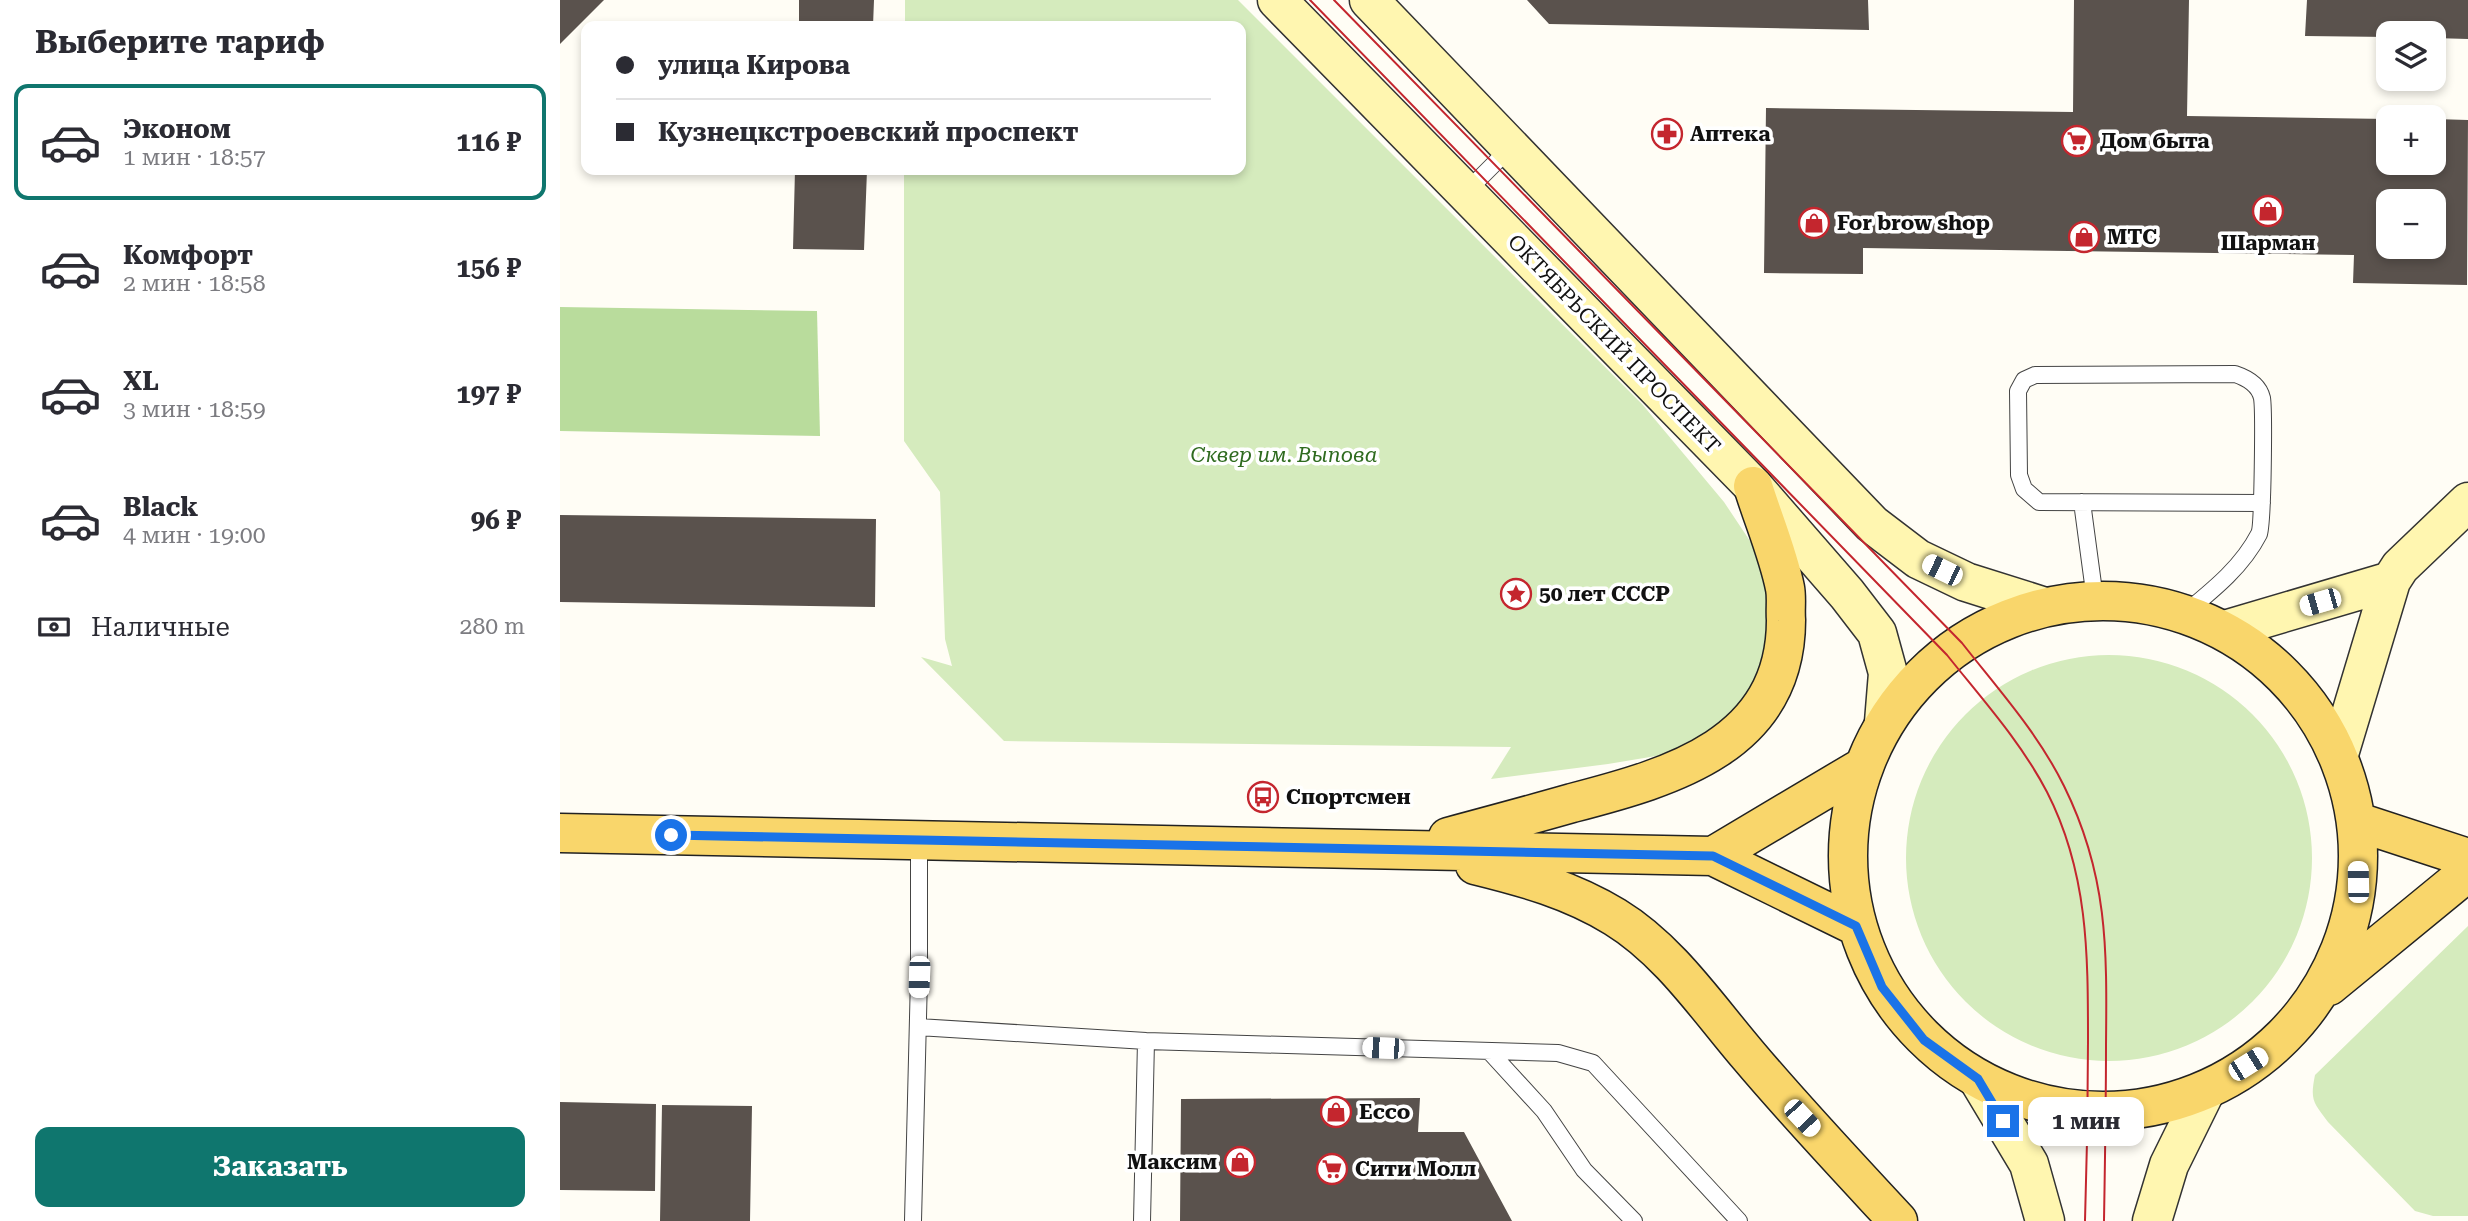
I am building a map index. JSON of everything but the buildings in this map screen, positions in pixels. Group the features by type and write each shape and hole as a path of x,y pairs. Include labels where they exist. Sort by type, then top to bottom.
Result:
{"main road":[{"name":"ОКТЯБРЬСКИЙ ПРОСПЕКТ","path":"1277,0 1753,486 1847,594 1877,633 1888,673 1884,722"},
{"path":"1369,0 1872,524 1918,559 1966,582 2042,606"},
{"path":"1405,848 1623,790 1667,775 1709,754 1740,731 1764,704 1779,676 1786,637 1785,589 1753,486"},
{"path":"2339,754 2391,581 2400,567 2468,502"},
{"path":"2225,630 2391,581"},
{"path":"2319,994 2345,940 2358,882 2358,822 2339,754 2292,682 2225,630 2185,613 2143,602 2095,599 2042,606 1984,628 1962,643 1947,655 1884,722 1861,768 1846,847 1856,926 1882,987 1924,1040 1978,1079 2039,1104 2088,1111 2157,1106 2206,1090 2270,1050 2319,994 2468,872"},
{"path":"1713,856 1861,768"},
{"path":"2358,822 2468,858"},
{"path":"560,833 1713,856 1856,926"},
{"path":"1405,848 1530,879 1569,893 1616,918 1662,954 1802,1118 1898,1221"},
{"path":"1978,1079 2029,1164 2045,1221"},
{"path":"2152,1221 2169,1166 2206,1090"}],"lane":[{"path":"1465,193 1511,146"},
{"path":"2185,613 2218,586 2239,564 2261,531 2262,503 2262,397 2249,378 2235,374 2035,375 2024,380 2018,391 2019,475 2024,489 2039,502 2262,503"},
{"path":"2082,502 2095,599"},
{"path":"914,1221 919,839"},
{"path":"918,1027 1146,1041 1558,1053 1593,1063 1739,1221"},
{"path":"1142,1221 1146,1041"},
{"path":"1489,1051 1544,1111 1584,1170 1634,1221"}],"green space":[{"name":"Сквер им. Выпова","path":"905,0 1238,0 1642,404 1724,502 1754,547 1771,592 1768,639 1755,685 1724,723 1674,753 1491,779 1511,747 1004,741 921,657 952,666 945,639 940,492 904,441 904,175 1246,175 1246,21 905,21"},
{"path":"560,307 817,311 820,436 560,431"},
{"path":"2109,655 2149,659 2187,670 2222,689 2253,714 2278,745 2297,780 2308,818 2312,858 2308,898 2297,936 2278,971 2253,1002 2222,1027 2187,1046 2149,1057 2109,1061 2069,1057 2031,1046 1996,1027 1965,1002 1940,971 1921,936 1910,898 1906,858 1910,818 1921,780 1940,745 1965,714 1996,689 2031,670 2069,659"},
{"path":"2468,926 2468,1216 2433,1216 2415,1211 2328,1122 2314,1100 2314,1083 2315,1075"}],"tram line":[{"path":"1310,0 1947,655 2000,721 2037,774 2061,822 2071,852 2083,914 2088,1008 2085,1221"},
{"path":"1334,0 1962,643 2017,712 2054,767 2078,819 2089,851 2102,913 2106,977 2104,1221"}],"place":[{"name":"Аптека","path":"1667,134"},
{"name":"Дом быта","path":"2077,141"},
{"name":"Шарман","path":"2268,211"},
{"name":"For brow shop","path":"1814,223"},
{"name":"МТС","path":"2084,237"},
{"name":"50 лет СССР","path":"1516,594"},
{"name":"Спортсмен","path":"1263,797"},
{"name":"Ecco","path":"1336,1112"},
{"name":"Максим","path":"1240,1162"},
{"name":"Сити Молл","path":"1332,1169"}],"route":[{"path":"671,835 1713,856 1856,926 1882,987 1924,1040 1978,1079 2003,1121"}]}
